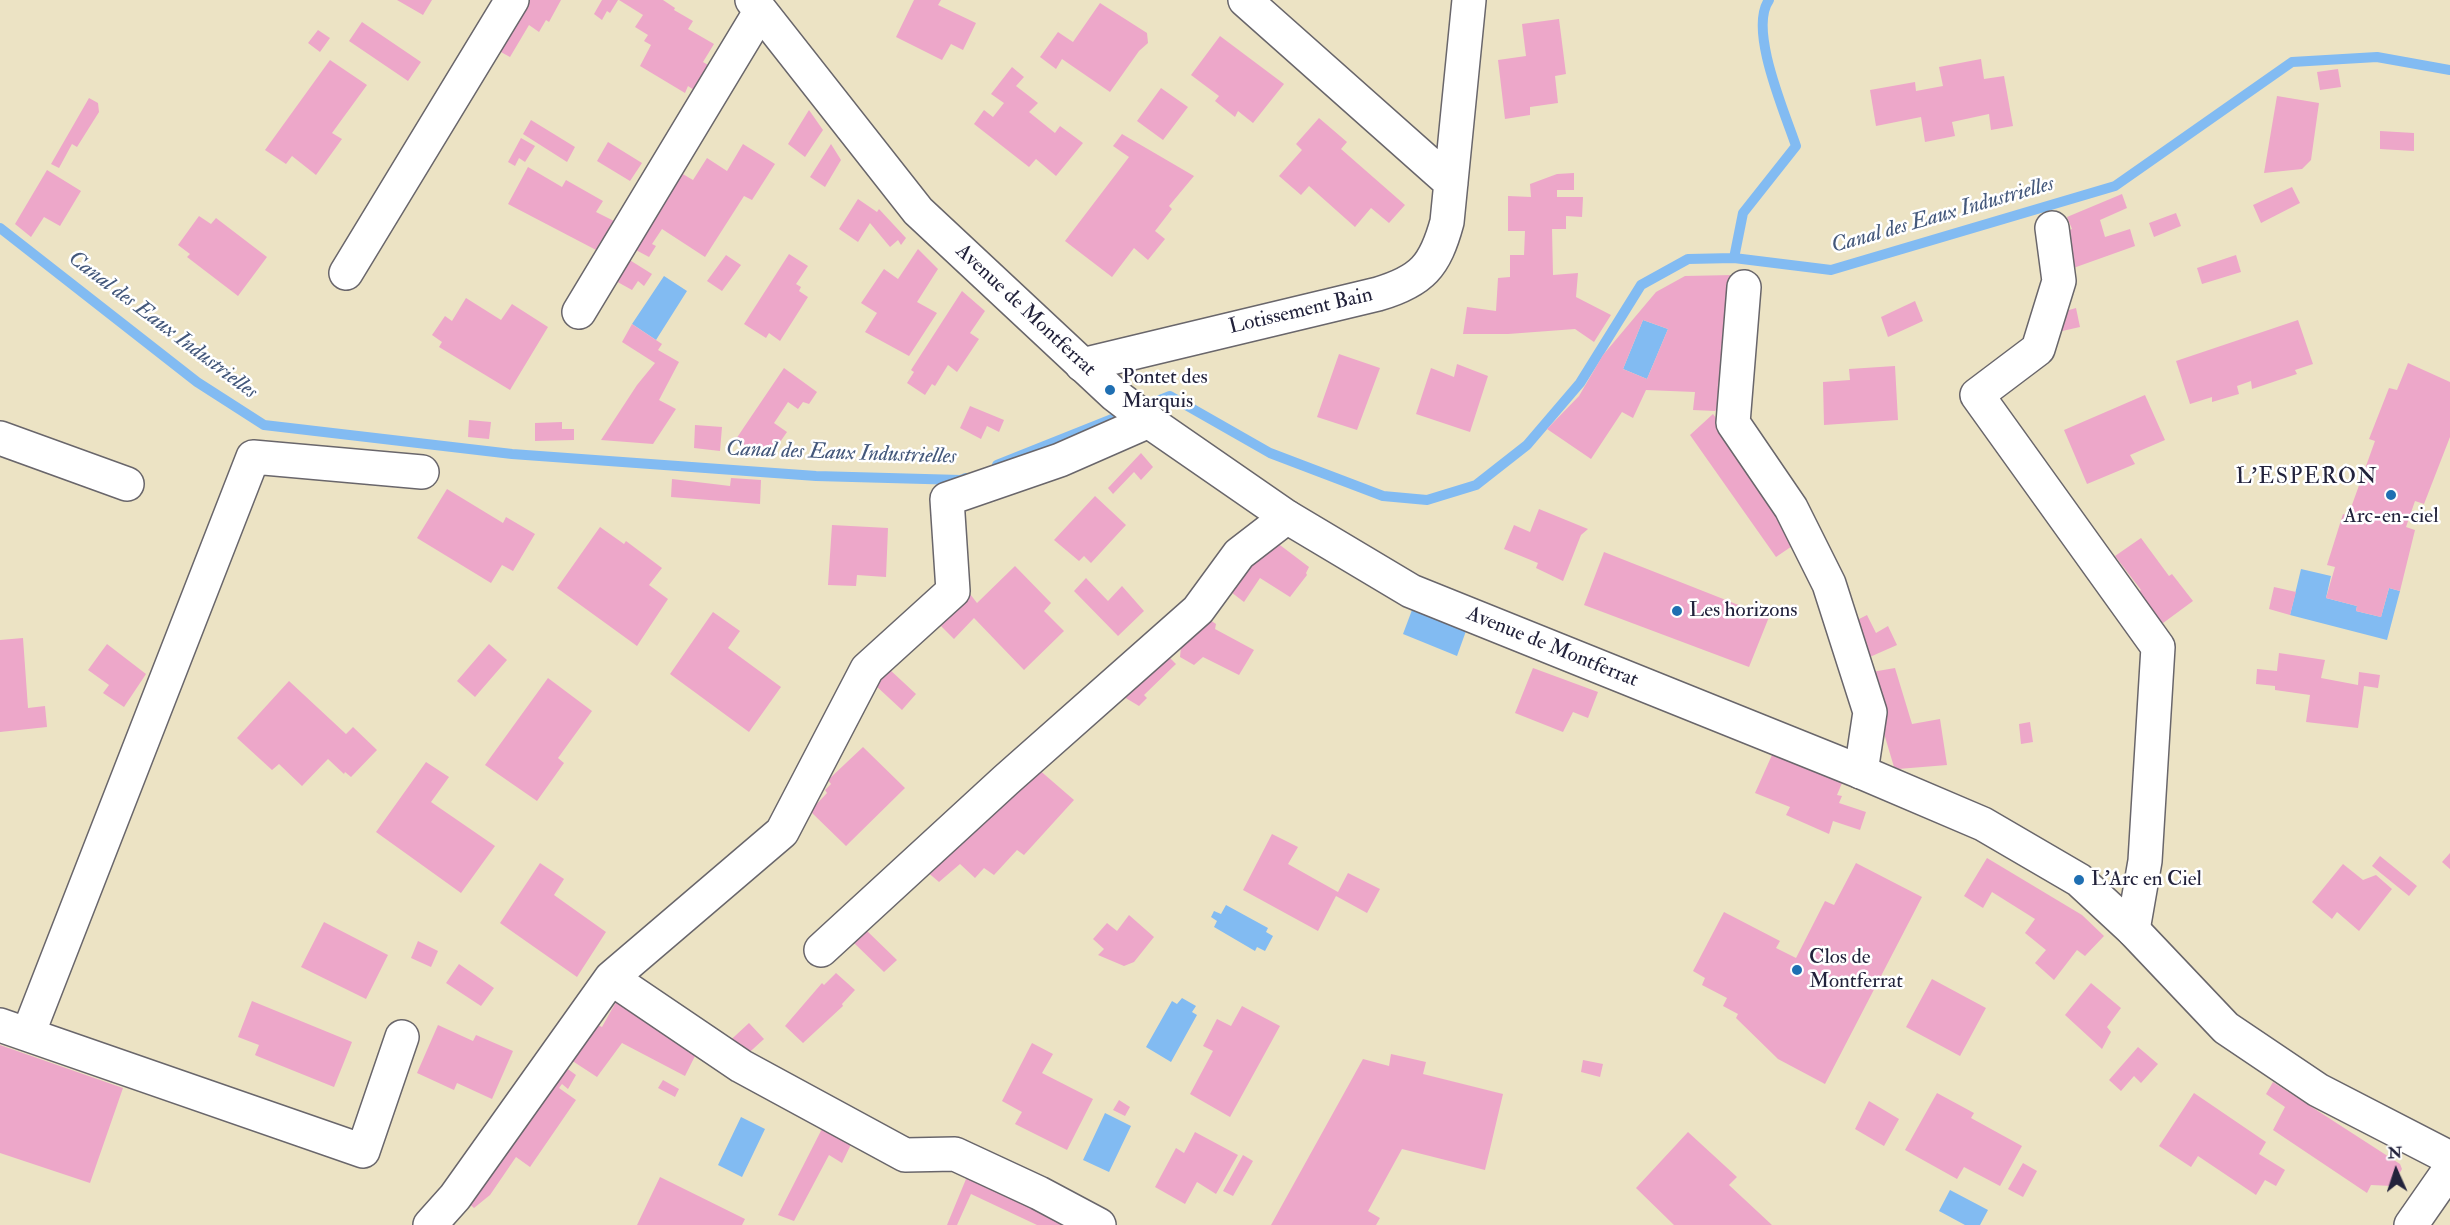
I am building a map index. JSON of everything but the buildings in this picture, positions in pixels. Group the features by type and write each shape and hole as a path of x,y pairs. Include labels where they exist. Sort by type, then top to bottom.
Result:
{"street":[{"path":"346,273 512,0"},
{"path":"1245,0 1451,183"},
{"name":"Lotissement Bain","path":"1083,365 1402,287 1422,273 1439,249 1447,222 1469,0"},
{"path":"579,312 756,6"},
{"name":"Avenue de Montferrat","path":"756,6 918,211 1115,395 1287,517 1411,591 1861,772 1983,824 2079,880 2133,930 2226,1028 2318,1090 2450,1158"},
{"path":"2052,228 2059,281 2038,349 1977,395 2158,647 2145,861 2133,930"},
{"path":"1744,287 1733,423 1791,508 1829,584 1870,712 1861,772"},
{"path":"430,1225 455,1197 611,978 782,832 867,669 953,591 946,499 1060,460 1148,420"},
{"path":"0,438 127,484"},
{"path":"402,1036 363,1151 14,1029 253,457 422,472"},
{"path":"821,950 1006,780 1198,610 1239,554 1287,517"},
{"path":"611,978 741,1066 905,1155 955,1154 1039,1193 1099,1225"},
{"path":"2411,1225 2450,1169"}],"water":[{"path":"664,276 687,291 656,340 632,324"},
{"path":"1643,320 1668,329 1647,379 1623,369"},
{"path":"2301,569 2331,576 2326,598 2357,606 2356,611 2381,617 2389,588 2400,591 2387,640 2290,615"},
{"path":"1412,610 1466,631 1457,656 1403,634"},
{"path":"1226,905 1268,928 1266,932 1273,936 1265,951 1257,947 1255,951 1214,927 1217,921 1211,917 1214,911 1221,914"},
{"path":"1182,998 1196,1006 1192,1012 1197,1015 1171,1062 1146,1047 1172,1001 1177,1004"},
{"path":"1105,1113 1131,1126 1109,1172 1083,1160"},
{"path":"741,1117 765,1129 742,1177 718,1165"},
{"path":"1950,1190 1988,1210 1980,1225 1965,1225 1939,1211"}],"waterway":[{"path":"1734,258 1743,213 1796,146 1770,72 1765,50 1764,13 1769,0"},
{"name":"Canal des Eaux Industrielles","path":"997,465 1170,396 1270,453 1383,496 1427,500 1476,485 1527,445 1580,383 1641,285 1688,259 1734,258 1831,270 2115,186 2292,62 2377,57 2450,70"},
{"name":"Canal des Eaux Industrielles","path":"0,228 197,382 264,425 512,454 816,476 961,480 966,478"}],"place":[{"name":"Pontet des Marquis","path":"1110,390"},
{"name":"Arc-en-ciel","path":"2391,495"},
{"name":"Les horizons","path":"1677,611"},
{"name":"L'Arc en Ciel","path":"2079,880"},
{"name":"Clos de Montferrat","path":"1797,970"}],"district":[{"name":"L'ESPERON","path":"2307,478"}]}
